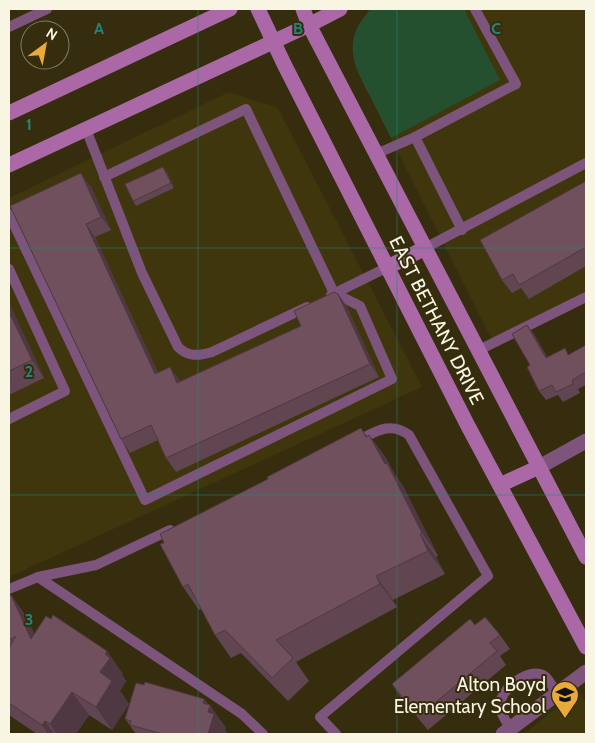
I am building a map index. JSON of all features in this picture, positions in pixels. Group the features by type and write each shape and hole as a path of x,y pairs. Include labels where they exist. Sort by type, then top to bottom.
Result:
{"main road":[{"path":"9,113 230,9"},
{"name":"EAST BETHANY DRIVE","path":"258,9 468,426 586,647"},
{"name":"EAST BETHANY DRIVE","path":"303,9 309,25 586,557"},
{"path":"9,165 340,9"},
{"path":"388,267 426,248"},
{"path":"500,485 539,467"}],"street":[{"path":"539,467 586,441"},
{"path":"507,731 586,672"}],"lane":[{"path":"9,27 47,9"},
{"path":"376,154 415,137 516,84 475,9"},
{"path":"104,177 246,109 326,298"},
{"path":"86,129 142,273 178,347 183,352 194,356 212,352 388,267"},
{"path":"415,137 462,230"},
{"path":"426,248 586,164"},
{"path":"9,214 144,500 392,379 360,306 326,298"},
{"path":"9,270 65,391 9,419"},
{"path":"479,350 586,297"},
{"path":"336,734 320,717 488,576 409,435 394,427 386,428 343,447"},
{"path":"9,589 38,577 96,565 176,527"},
{"path":"38,577 242,714 263,734"},
{"path":"507,731 500,710 499,702 502,694 529,673 545,676 557,694"}],"shaded area":[{"path":"586,9 586,291 492,340 355,67 354,40 359,25 369,10"},
{"path":"229,92 278,108 422,387 9,577 9,198"},
{"name":"Alton Boyd Elementary School","path":"579,690 586,703 586,734 524,734"}],"green space":[{"path":"372,9 464,9 500,80 391,138 354,59 353,40 356,30 365,15"}],"building":[{"path":"163,167 171,183 133,201 125,184"},
{"path":"81,173 101,217 86,224 155,374 170,367 177,383 301,326 294,311 334,292 338,294 370,364 166,458 151,425 121,439 10,206"},
{"path":"586,181 586,247 519,285 513,274 502,280 480,240"},
{"path":"9,312 32,360 9,371"},
{"path":"527,325 546,358 565,348 568,355 586,345 586,372 572,380 573,384 556,392 552,385 539,391 527,367 530,365 512,334"},
{"path":"361,428 366,437 369,435 385,464 387,463 422,533 420,534 428,551 376,576 380,584 276,640 293,658 272,678 225,630 215,635 188,584 183,587 160,544 164,543 160,534 268,479 267,477"},
{"path":"11,595 31,639 46,616 51,619 53,615 107,651 105,654 110,658 100,672 112,681 96,707 72,692 50,724 45,721 42,725 9,703 9,648 16,636 9,640 9,596"},
{"path":"485,617 500,635 490,643 497,651 418,717 392,684 470,619 475,625"},
{"path":"145,682 204,699 203,703 210,705 208,712 214,714 208,734 163,734 130,725 131,721 125,719 136,683 144,685"}],"place":[{"name":"Alton Boyd Elementary School","path":"565,719"}]}
